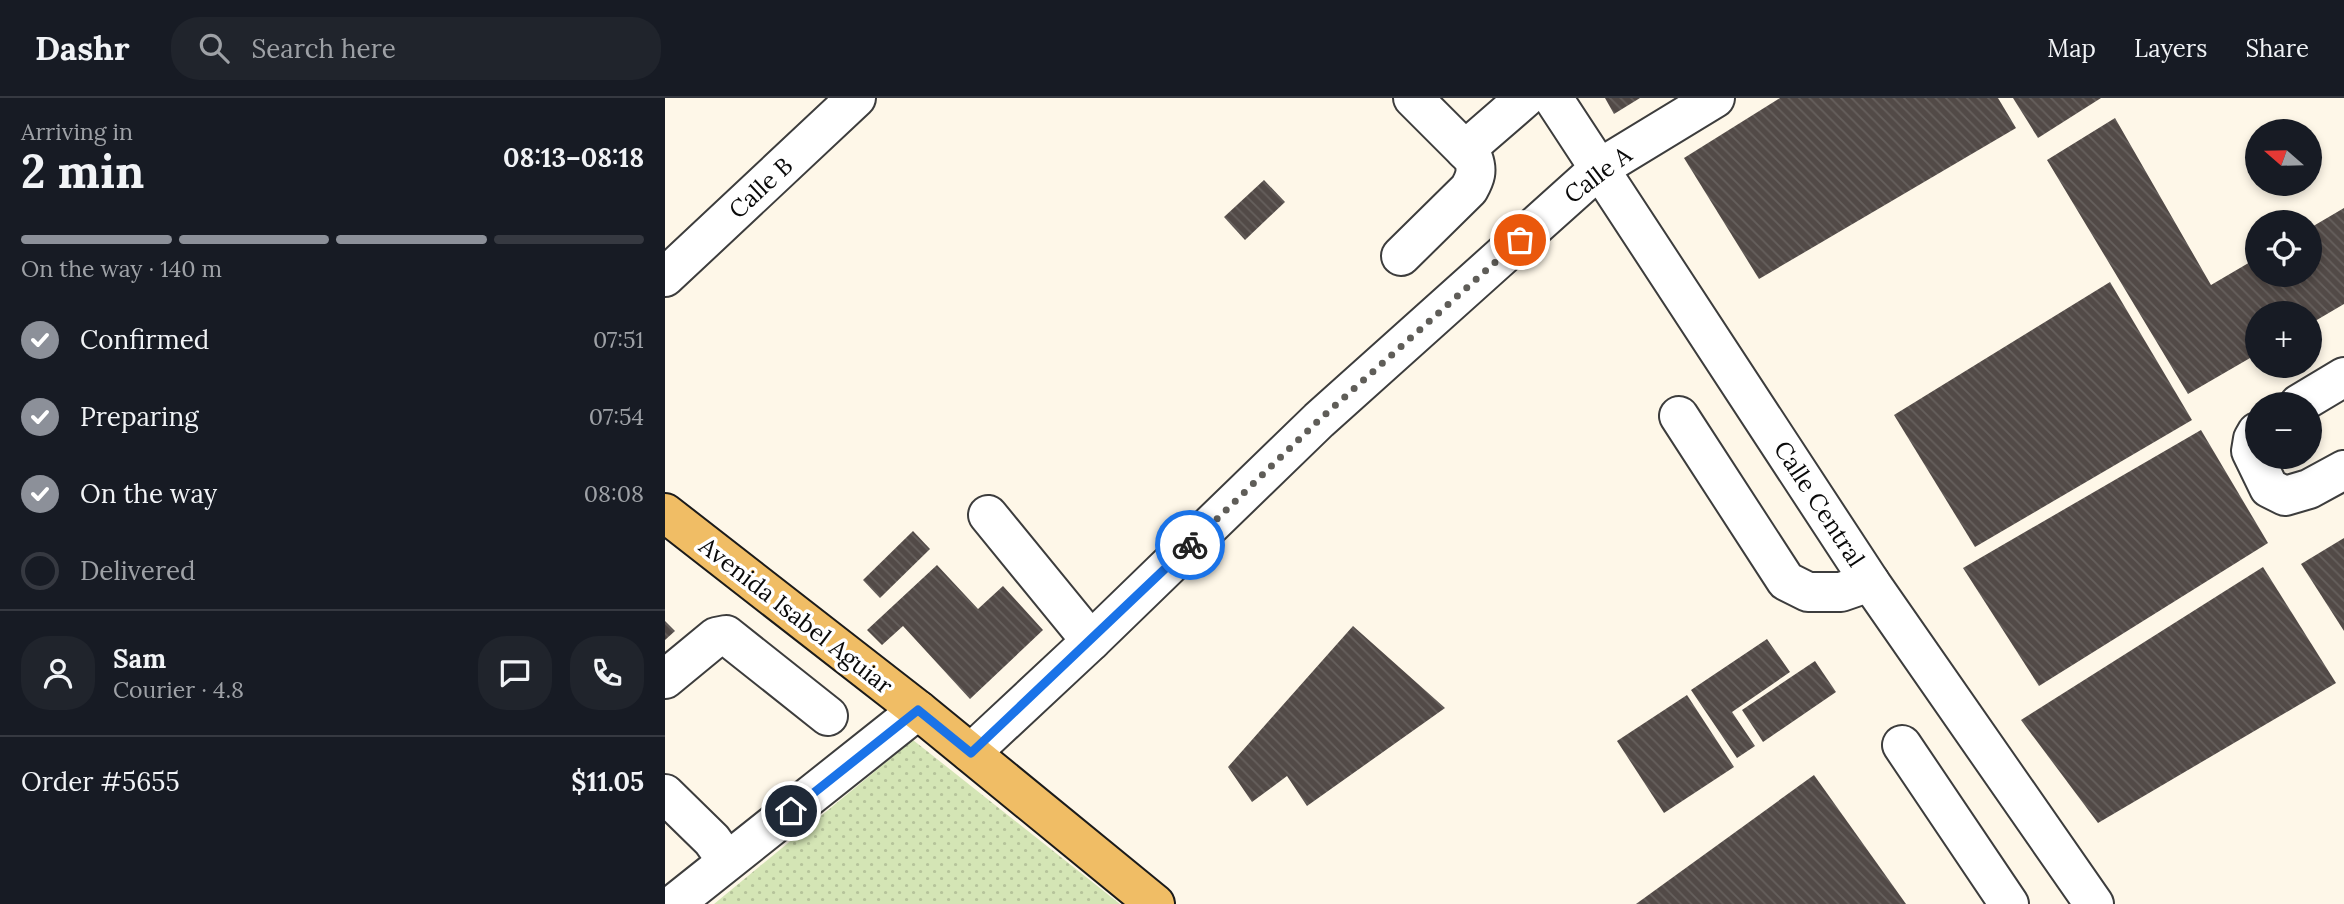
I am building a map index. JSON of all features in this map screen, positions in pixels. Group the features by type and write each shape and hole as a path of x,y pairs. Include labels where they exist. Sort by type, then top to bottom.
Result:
{"main road":[{"name":"Avenida Isabel Aguiar","path":"665,513 918,710 1155,904"}],"street":[{"name":"Calle B","path":"665,277 856,98"},
{"path":"1401,256 1469,189 1477,168 1473,158 1413,98"},
{"path":"1465,150 1525,98"},
{"name":"Calle Central","path":"1553,98 1870,582 2094,904"},
{"name":"Calle A","path":"971,753 1319,420 1600,168 1715,98"},
{"path":"2319,392 2344,377"},
{"path":"1679,416 1786,581 1808,592 1841,592 1870,582"},
{"path":"2260,469 2269,488 2285,496 2309,489 2344,470"},
{"path":"988,515 1091,641"},
{"path":"665,679 716,637 726,635 828,716"},
{"path":"674,904 918,710"},
{"path":"1902,746 2008,904"},
{"path":"673,817 712,840 727,861"}],"green space":[{"path":"913,740 1120,904 714,904"}],"building":[{"path":"1605,98 1640,98 1614,114"},
{"path":"1780,98 1998,98 2016,128 1759,279 1684,158"},
{"path":"2013,98 2101,98 2038,138"},
{"path":"2115,118 2211,285 2245,265 2245,287 2322,287 2322,221 2344,208 2344,304 2322,317 2322,301 2245,301 2245,361 2188,394 2047,160"},
{"path":"1264,180 1285,202 1245,240 1224,217"},
{"path":"2110,282 2192,420 1975,547 1894,415"},
{"path":"2201,430 2268,543 2039,686 1963,568"},
{"path":"913,531 930,549 880,598 863,580"},
{"path":"2344,538 2344,631 2301,564"},
{"path":"937,565 978,609 1003,586 1043,630 970,699 903,626 882,645 867,630"},
{"path":"2263,567 2336,683 2098,823 2021,720"},
{"path":"665,621 675,631 665,640"},
{"path":"1353,626 1445,708 1307,806 1287,776 1252,802 1228,767"},
{"path":"1767,639 1790,672 1732,712 1755,746 1737,758 1691,690"},
{"path":"1815,661 1836,692 1763,742 1742,710"},
{"path":"1687,695 1734,767 1664,813 1617,741"},
{"path":"1814,775 1906,904 1636,904"}],"way so far":[{"path":"1190,545 1319,420 1520,240"}],"route":[{"path":"791,811 918,710 971,753 1190,545"}]}
